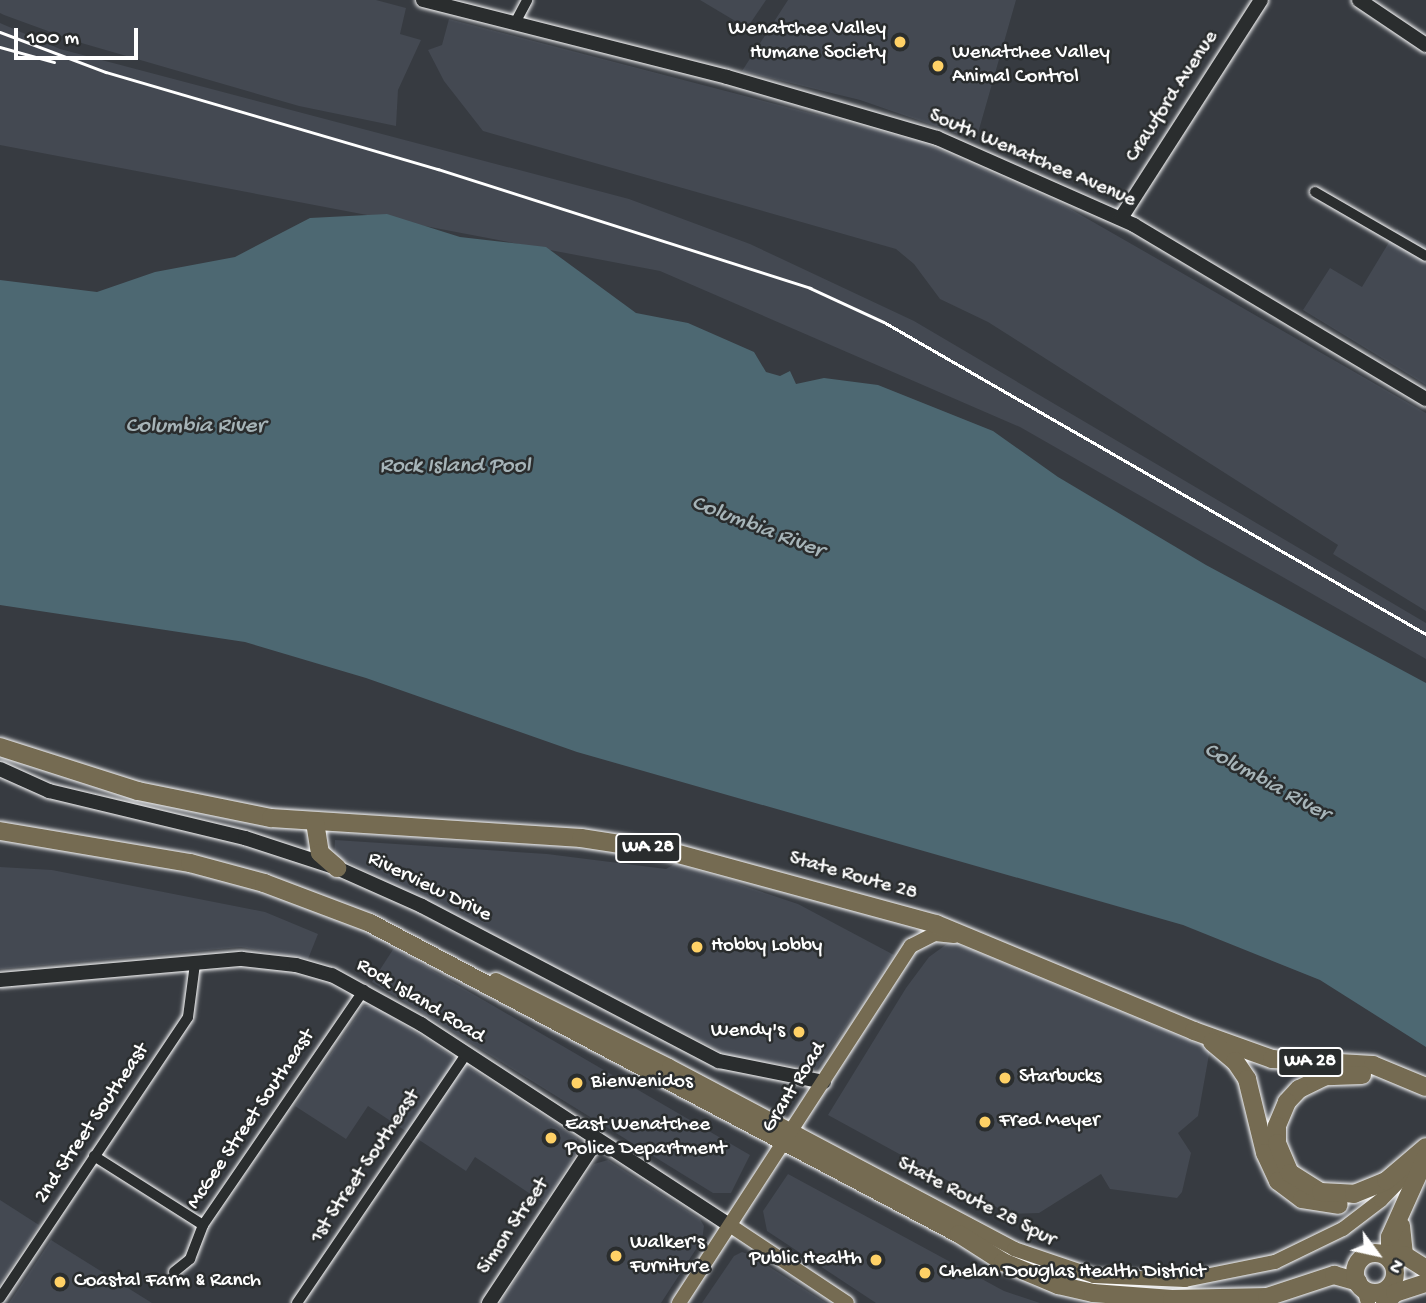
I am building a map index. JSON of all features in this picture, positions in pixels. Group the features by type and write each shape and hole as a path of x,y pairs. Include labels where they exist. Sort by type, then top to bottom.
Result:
{"highway":[{"name":"State Route 28","path":"0,747 138,791 240,813 315,822 581,838 671,852 823,891 936,924 1194,1031 1272,1059 1373,1065 1426,1087"},
{"path":"315,822 317,843 322,857 337,868"},
{"path":"0,831 107,846 264,883 414,944 788,1138 959,1234 1003,1262 1067,1287 1187,1289 1267,1297 1334,1275 1363,1291 1385,1295 1425,1277"},
{"path":"303,857 313,854 317,843"},
{"path":"1194,1031 1242,1069 1271,1169 1283,1186 1302,1199 1338,1205 1367,1199 1426,1148"},
{"path":"1426,1099 1380,1077 1326,1076 1292,1095 1279,1118 1277,1136 1284,1164 1295,1178 1315,1190 1335,1195 1381,1184 1426,1148"},
{"path":"1385,1295 1392,1262 1390,1237 1426,1156"},
{"path":"1406,1205 1400,1245 1409,1260 1425,1277"},
{"path":"1363,1291 1356,1268 1364,1256 1378,1253 1425,1277"}],"main road":[{"name":"South Wenatchee Avenue","path":"423,0 727,77 937,138 1121,218 1426,398"},
{"name":"Crawford Avenue","path":"1121,218 1261,0"},
{"path":"1359,0 1426,44"},
{"name":"Riverview Drive","path":"0,769 49,791 337,868 434,911 719,1061 824,1082"},
{"name":"Grant Road","path":"679,1303 911,946 925,937 970,939"},
{"name":"Rock Island Road","path":"0,980 242,959 296,965 364,990 467,1053 731,1226"},
{"name":"State Route 28 Spur","path":"788,1138 1039,1261 1108,1278 1187,1289"},
{"name":"Simon Street","path":"489,1303 597,1140"},
{"path":"1187,1289 1265,1266 1322,1242 1381,1200 1426,1148"},
{"path":"1187,1289 1248,1280 1326,1250 1398,1196 1426,1156"},
{"path":"731,1226 847,1303"}],"street":[{"path":"515,23 527,0"},
{"path":"1315,192 1426,256"},
{"name":"2nd Street Southeast","path":"0,1298 188,1017 195,964"},
{"name":"McGee Street Southeast","path":"174,1272 190,1259 203,1225 364,990"},
{"name":"1st Street Southeast","path":"297,1303 467,1053"},
{"path":"94,1156 203,1225"}],"shaded area":[{"path":"0,0 376,0 406,8 400,34 421,40 398,90 396,126 299,106 78,42 0,13"},
{"path":"700,0 766,0 747,28"},
{"path":"788,0 1016,0 978,133 970,138 860,100 742,71"},
{"path":"449,19 922,142 1060,203 1426,413 1426,611 1333,554 1338,545 988,322 940,299 914,264 896,249 483,131 444,81 428,50 442,45"},
{"path":"0,23 60,49 629,199 750,244 914,321 1426,623 1426,659 1020,427 660,271 0,145"},
{"path":"1397,229 1426,245 1426,385 1303,310 1330,268 1362,287"},
{"path":"335,840 547,854 666,869 676,863 798,904 894,955 817,1069 733,1058 334,855"},
{"path":"0,867 52,870 265,912 318,934 308,959 241,947 0,969"},
{"path":"951,941 1210,1049 1198,1116 1178,1133 1191,1153 1182,1192 1177,1198 1110,1189 1101,1174 1039,1213 1009,1214 828,1115 906,988 929,957"},
{"path":"394,948 750,1155 731,1193 713,1193 372,982"},
{"path":"364,1006 375,1006 577,1138 579,1149 544,1203 475,1157 466,1171 368,1106 346,1139 295,1106"},
{"path":"608,1160 700,1219 704,1226 702,1240 661,1303 500,1303 594,1164"},
{"path":"788,1174 1004,1291 1040,1303 876,1303 767,1231 763,1211"},
{"path":"0,1200 39,1225 0,1284"},
{"path":"51,1240 152,1303 9,1303"},
{"path":"742,1252 751,1255 826,1303 702,1303 734,1256"}],"water":[{"name":"Rock Island Pool","path":"387,214 460,237 546,247 636,313 688,323 754,352 766,372 780,376 790,371 796,384 824,378 878,385 993,431 1058,477 1206,565 1426,683 1426,1047 1320,980 1183,925 577,752 366,678 245,642 0,605 0,280 97,292 155,272 235,257 310,218"}],"railway":[{"path":"0,32 106,72 438,169 810,288 884,322 1426,634"},
{"path":"0,47 54,62"}],"place":[{"name":"Wenatchee Valley Humane Society","path":"900,42"},
{"name":"Wenatchee Valley Animal Control","path":"938,66"},
{"name":"Hobby Lobby","path":"697,947"},
{"name":"Wendy's","path":"799,1032"},
{"name":"Starbucks","path":"1005,1078"},
{"name":"Bienvenidos","path":"577,1083"},
{"name":"Fred Meyer","path":"985,1122"},
{"name":"East Wenatchee Police Department","path":"551,1138"},
{"name":"Walker's Furniture","path":"616,1256"},
{"name":"Public Health","path":"876,1260"},
{"name":"Chelan Douglas Health District","path":"925,1273"},
{"name":"Coastal Farm & Ranch","path":"60,1282"}],"water label":[{"name":"Columbia River","path":"195,427"},
{"name":"Columbia River","path":"757,528"},
{"name":"Columbia River","path":"1266,783"}]}
